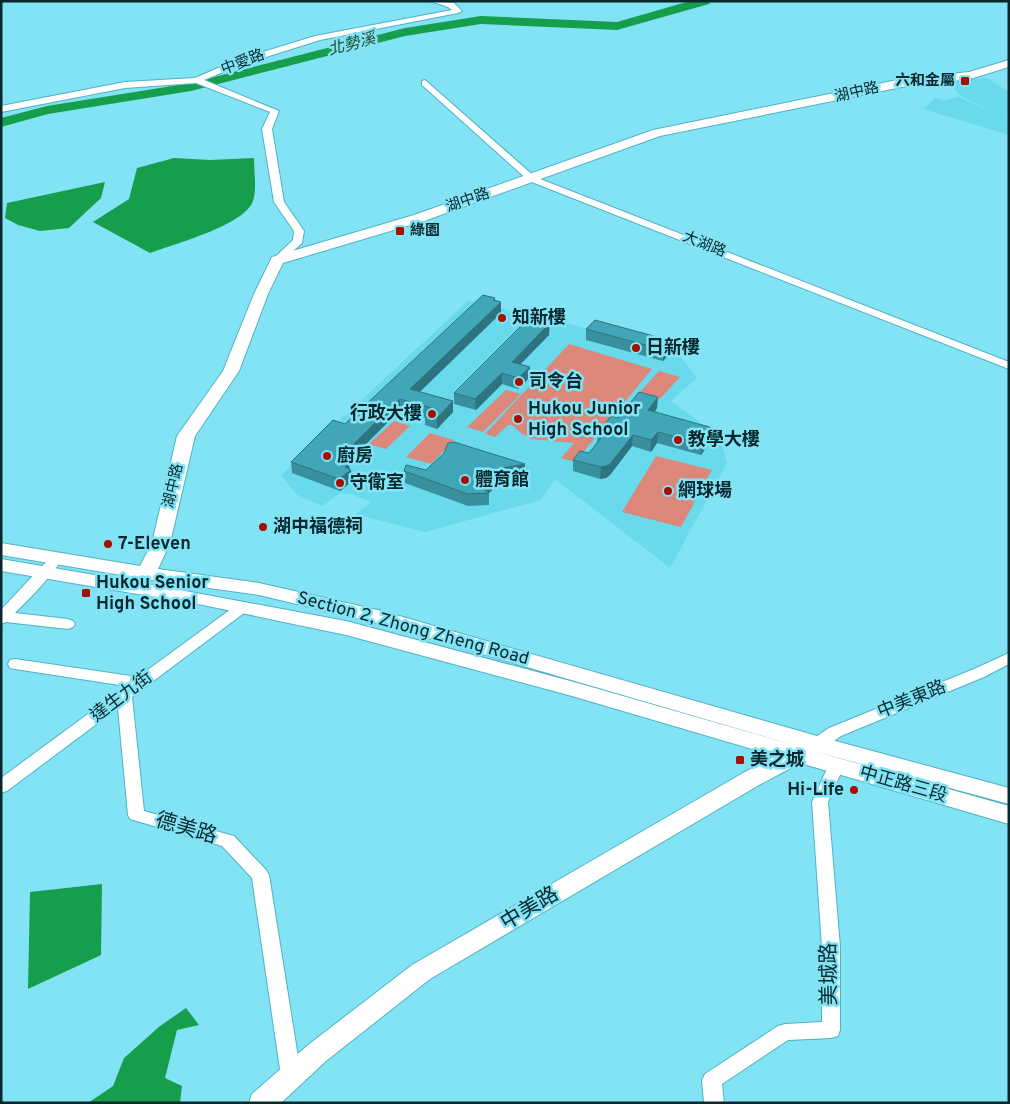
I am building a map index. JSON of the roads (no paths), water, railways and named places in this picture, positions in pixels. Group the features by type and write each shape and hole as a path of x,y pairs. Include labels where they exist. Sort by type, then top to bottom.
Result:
{"main road":[{"name":"Section 2, Zhong Zheng Road","path":"140,580 259,589 382,618 808,750"}],"street":[{"name":"中愛路","path":"1,109 126,85 197,80 237,63 318,38 458,10 450,4 434,1"},
{"name":"湖中路","path":"140,580 161,543 186,436 231,371 261,294 277,260 419,218 657,133 902,83 970,75 1009,63"},
{"path":"197,80 275,111 268,129 279,202 299,231 298,241 277,260"},
{"name":"大湖路","path":"425,83 532,179 1009,366"},
{"name":"Section 2, Zhong Zheng Road","path":"1,549 51,565 140,580 244,607 346,628 808,750"},
{"name":"Section 2, Zhong Zheng Road","path":"1,565 51,565"},
{"path":"2,618 51,565"},
{"name":"達生九街","path":"5,782 244,607"},
{"path":"2,618 68,624"},
{"name":"中美東路","path":"808,750 835,732 979,673 1009,658"},
{"path":"15,664 141,682"},
{"name":"德美路","path":"124,694 136,815 228,841 260,876 291,1076"},
{"path":"808,750 1009,796"},
{"name":"中正路三段","path":"808,750 836,766 1009,815"},
{"name":"中美路","path":"262,1103 317,1053 421,972 751,779 808,750"},
{"name":"美城路","path":"714,1103 712,1080 785,1032 831,1030 830,938 820,802 836,766"}],"waterway":[{"name":"北勢溪","path":"1,123 47,110 191,87 405,32 481,20 617,26 705,1"}],"place":[{"name":"六和金屬","path":"965,81"},
{"name":"綠園","path":"400,231"},
{"name":"知新樓","path":"502,318"},
{"name":"日新樓","path":"636,348"},
{"name":"司令台","path":"519,382"},
{"name":"行政大樓","path":"432,414"},
{"name":"Hukou Junior High School","path":"518,419"},
{"name":"教學大樓","path":"678,440"},
{"name":"廚房","path":"327,456"},
{"name":"體育館","path":"465,480"},
{"name":"守衛室","path":"340,483"},
{"name":"網球場","path":"668,491"},
{"name":"湖中福德祠","path":"263,527"},
{"name":"7-Eleven","path":"108,544"},
{"name":"Hukou Senior High School","path":"86,593"},
{"name":"美之城","path":"740,760"},
{"name":"Hi-Life","path":"854,790"}]}
